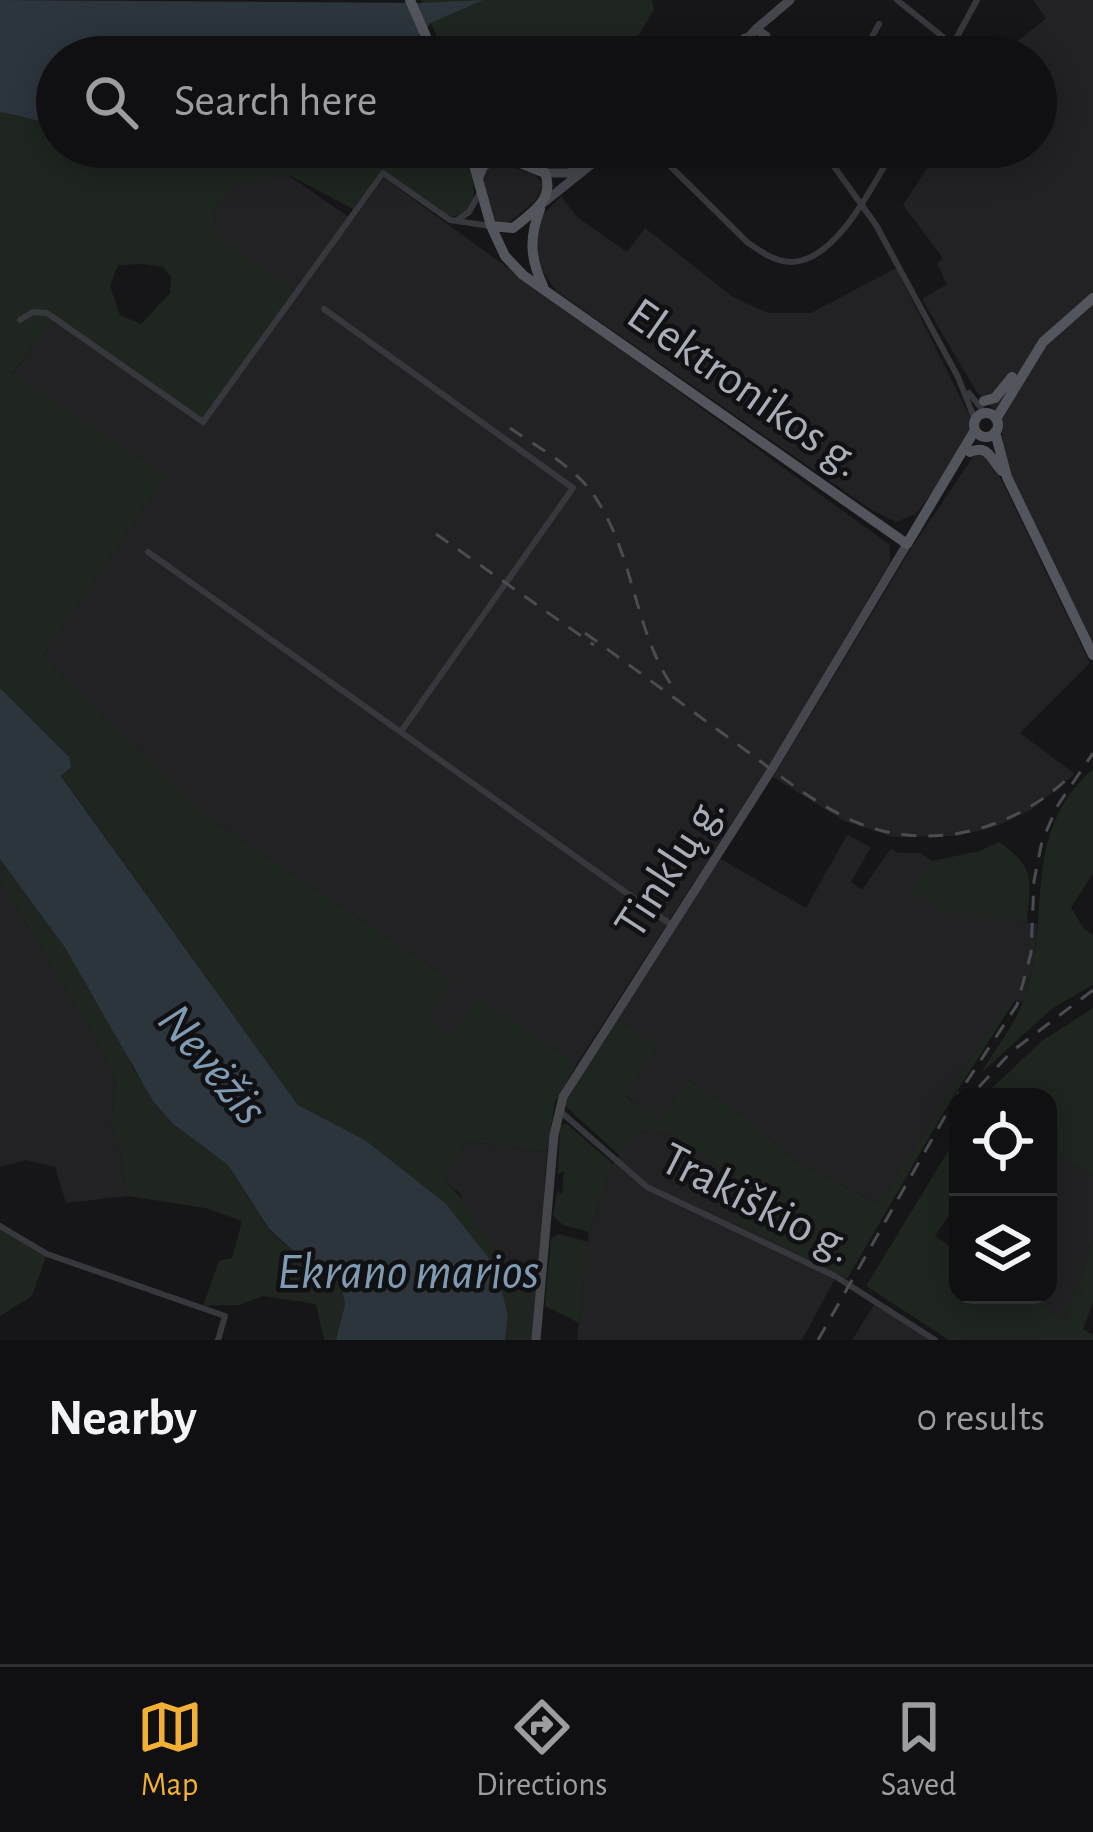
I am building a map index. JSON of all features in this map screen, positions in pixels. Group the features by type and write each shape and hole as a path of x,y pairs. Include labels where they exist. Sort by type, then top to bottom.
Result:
{"main road":[{"path":"410,0 426,36"},
{"path":"754,36 790,0"},
{"path":"475,168 491,226 506,231 587,168"},
{"path":"479,183 483,168"},
{"path":"532,168 545,173 581,168"},
{"path":"543,286 531,245 549,188 545,173"},
{"name":"Elektronikos g.","path":"491,226 497,244 515,268 908,544"},
{"path":"983,428 1050,334 1093,298"},
{"path":"983,428 999,394 1028,363"},
{"path":"983,428 1093,655"},
{"path":"983,428 1005,474"},
{"name":"Tinklų g.","path":"959,462 983,428"},
{"name":"Tinklų g.","path":"536,1340 558,1111 570,1084 983,428"}],"street":[{"path":"897,0 942,36"},
{"path":"958,36 977,0"},
{"path":"873,36 879,25"},
{"path":"672,168 747,242 776,260 799,261 820,252 862,203 883,168"},
{"path":"836,168 862,203 983,428"},
{"path":"20,320 33,312 47,313 203,422 383,173 454,221 491,226"},
{"path":"454,221 469,212 479,183"},
{"path":"324,309 573,488 402,730"},
{"path":"148,552 673,926"},
{"name":"Trakiškio g.","path":"558,1111 639,1182 835,1276 935,1340"},
{"path":"0,1226 47,1254 225,1316 218,1340"}],"shaded area":[{"path":"421,0 652,0 654,10 638,36 437,36"},
{"path":"1033,0 1093,0 1093,649 1004,459 1001,416 976,391 922,299 947,284 937,264 943,258 903,205 927,168 1057,168 1057,36 1024,36 1046,19"},
{"path":"0,112 36,120 36,168 469,168 473,200 451,217 382,169 353,209 289,175 236,184 214,212 217,237 297,292 203,422 53,320 12,374 166,476 43,655 205,815 452,981 426,1018 451,1035 478,998 577,1064 555,1102 547,1152 466,1141 443,1180 495,1249 521,1271 539,1277 532,1340 505,1340 508,1315 365,1140 298,1105 61,775 69,757 0,688","holes":["118,265 163,267 171,277 170,293 141,324 120,315 110,286"]},
{"path":"484,168 514,168 536,175 543,184 536,200 503,227 493,220 481,177"},
{"path":"288,175 353,220 384,178 890,545 890,562 779,749 577,1064 478,999 451,1036 425,1018 452,981 205,815 43,655 166,476 12,375 52,320 203,422 217,237 214,212 236,184"},
{"path":"561,196 577,217 627,252 645,228 733,297 768,313 811,313 896,268 970,417 971,432 916,514 896,522 870,509 556,291 537,263 535,246 541,217"},
{"path":"977,451 991,461 1007,491 1090,663 1020,733 1075,774 1031,810 995,827 956,836 893,837 844,821 773,777 912,547"},
{"path":"1093,769 1093,874 1071,907 1093,935 1093,985 1054,1007 981,1073 1024,999 1054,822 1069,795"},
{"path":"847,835 871,847 851,882 862,890 891,848 898,853 920,853 932,861 913,890 999,918 1037,924 1024,1002 1011,999 954,1088 949,1088 949,1095 879,1204 798,1163 743,1116 689,1080 661,1121 625,1095 657,1047 617,1019 719,858 806,908"},
{"path":"999,842 1020,860 1028,876 1027,922 944,912 912,890 932,861"},
{"path":"0,859 66,949 109,1018 134,1070 173,1124 228,1165 269,1230 309,1265 340,1280 345,1304 336,1340 324,1340 316,1304 263,1296 239,1305 203,1306 219,1261 232,1258 242,1221 205,1208 127,1196 117,1135 111,1125 116,1082 91,1031 0,880"},
{"path":"0,880 91,1031 116,1082 111,1125 117,1135 127,1196 66,1203 55,1167 26,1160 0,1167"},
{"path":"1011,998 1015,1000 959,1088 953,1088"},
{"path":"1093,1008 1093,1175 1057,1155 1057,1088 992,1088 1042,1041"},
{"path":"617,1019 657,1047 625,1096 661,1120 689,1080 743,1116 798,1163 879,1204 949,1095 949,1103 847,1279 735,1222 752,1188 669,1133 637,1131 620,1156 564,1105"},
{"path":"566,1123 613,1164 589,1232 563,1225 553,1216 557,1191 562,1194 560,1126"},
{"path":"637,1131 669,1133 753,1188 736,1222 838,1273 802,1340 577,1340 589,1232 613,1164"},
{"path":"466,1141 547,1152 539,1277 519,1273 492,1247 460,1193 442,1180"},
{"path":"949,1150 949,1215 935,1236 949,1245 949,1304 1040,1304 1064,1320 1093,1241 1093,1302 1083,1329 1093,1340 949,1340 866,1286"},
{"path":"1057,1155 1093,1175 1093,1241 1064,1321 1040,1304 1057,1304"},
{"path":"0,1226 47,1254 32,1296 0,1316"},
{"path":"559,1234 588,1242 579,1323 545,1306 551,1238"},
{"path":"875,1303 935,1340 852,1340"}],"water":[{"path":"0,0 483,0 431,23 419,36 36,36 36,120 0,112"},
{"name":"Ekrano marios","path":"0,688 69,757 71,767 61,776 298,1105 365,1140 446,1204 495,1266 508,1315 505,1340 336,1340 345,1304 340,1280 309,1265 269,1229 228,1165 173,1124 153,1101 66,949 0,859"}],"railway":[{"path":"510,428 553,456 590,490 617,539 651,645 677,693"},
{"path":"436,534 594,645"},
{"path":"585,633 802,792 875,829 904,835 963,833 1018,813 1067,779"},
{"path":"818,1340 952,1104 1017,1005 1031,953 1034,881 1042,841 1058,805 1093,753"},
{"path":"979,1087 1011,1052 1093,990"}],"water label":[{"name":"Nevėžis","path":"214,1063"}]}
